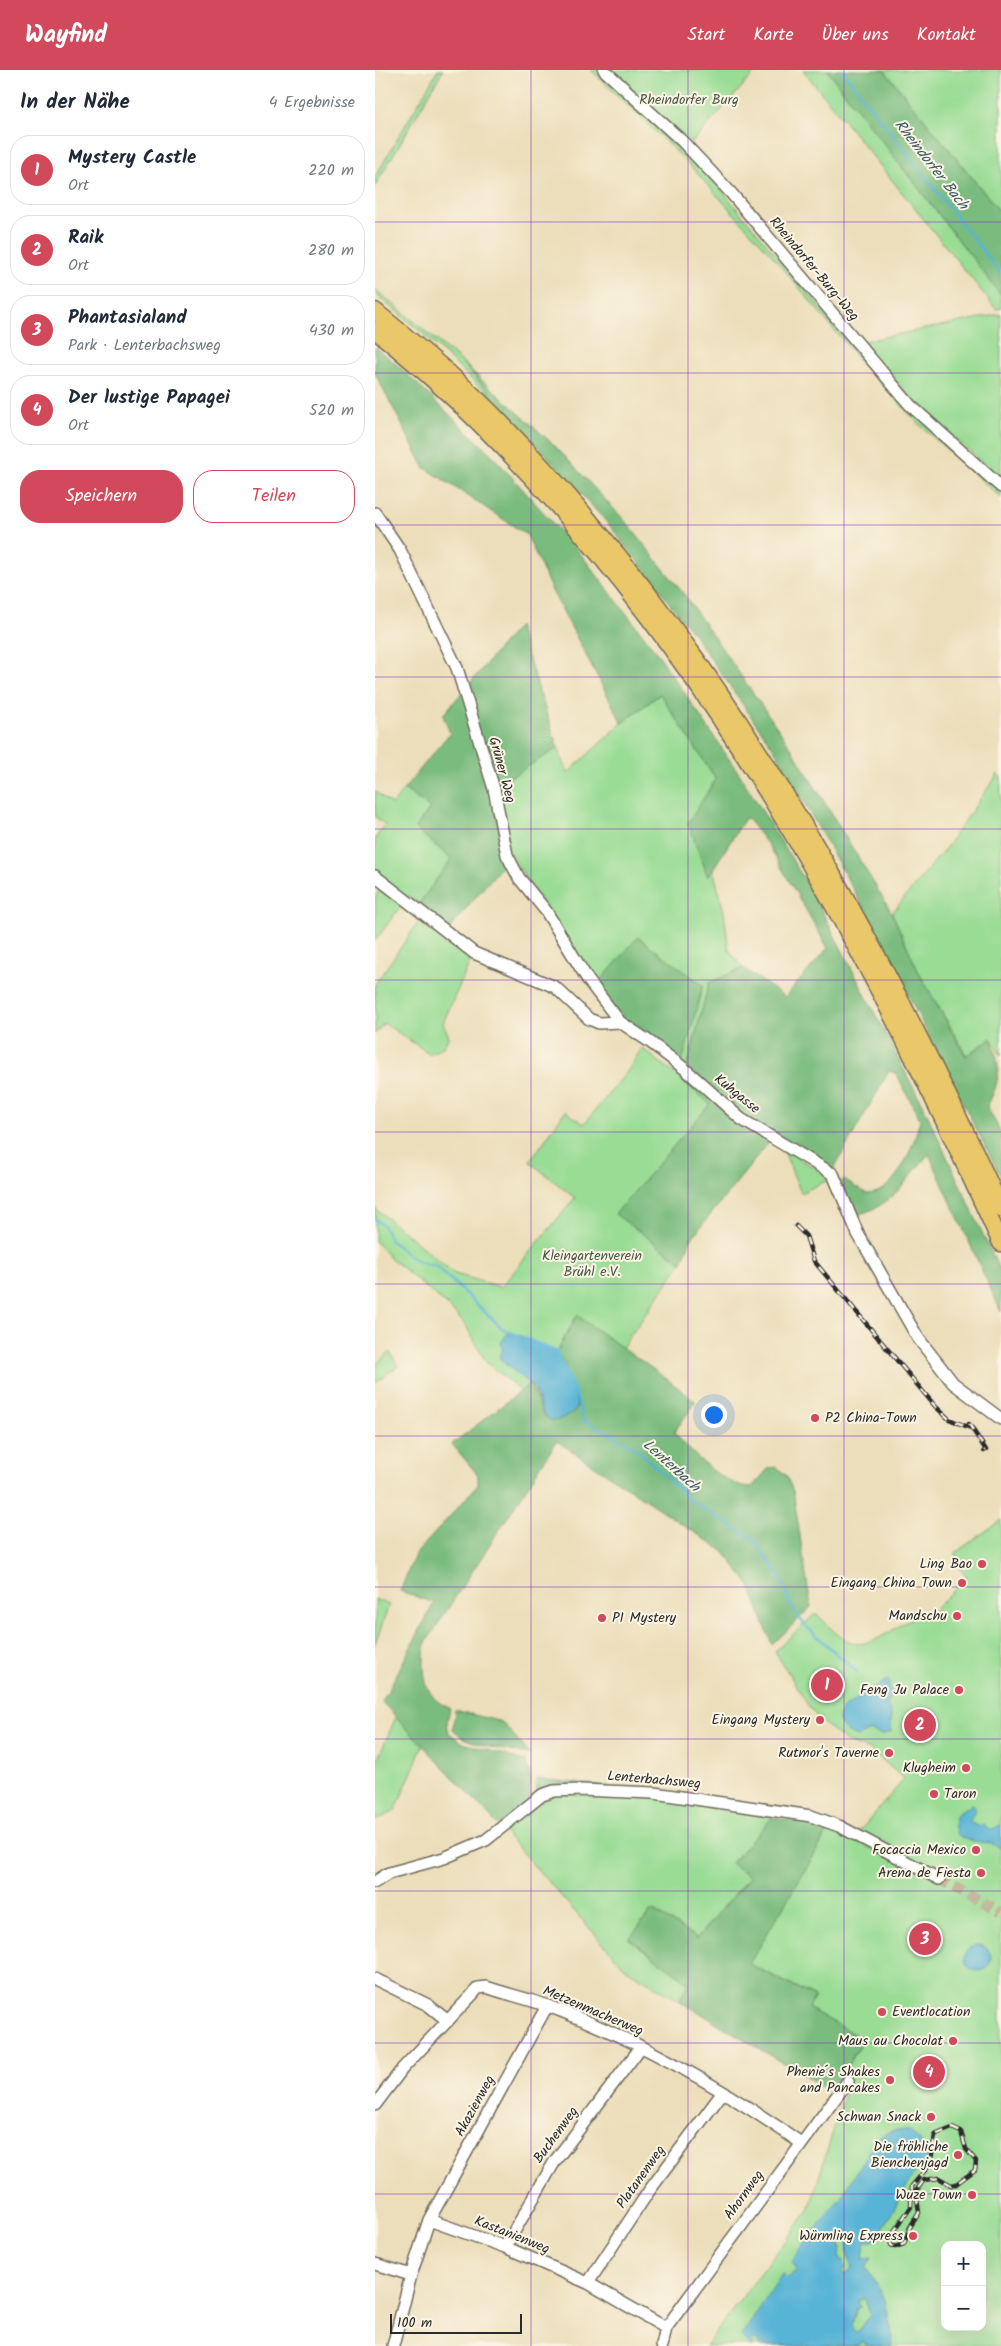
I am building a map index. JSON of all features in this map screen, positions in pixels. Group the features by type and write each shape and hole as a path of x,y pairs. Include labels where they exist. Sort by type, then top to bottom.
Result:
{"highway":[{"path":"375,311 463,387 532,456 605,537 695,657 769,767 841,889 914,1027 1001,1208"},
{"path":"375,330 459,404 555,504 634,598 720,718 789,829 857,951 901,1034 1001,1243"}],"street":[{"name":"Rheindorfer-Burg-Weg","path":"604,70 682,142 731,193 910,405 1001,486"},
{"name":"Grüner Weg","path":"375,513 400,550 457,668 494,789 507,855 519,878 546,911 589,980 620,1022"},
{"path":"375,876 474,953 555,987 589,1019 599,1023 620,1022"},
{"name":"Kuhgasse","path":"620,1022 688,1071 741,1119 833,1174 858,1234 917,1338 953,1383 1001,1419"},
{"name":"Lenterbachsweg","path":"375,1882 389,1873 444,1858 486,1840 542,1795 554,1791 580,1790 654,1793 811,1816 839,1826 939,1879"},
{"path":"375,1979 428,2005 448,2021 403,2068 375,2105"},
{"name":"Metzenmacherweg","path":"448,2021 478,1988 486,1987 547,2006 641,2047 723,2092 801,2143"},
{"name":"Akazienweg","path":"429,2220 547,2006"},
{"name":"Buchenweg","path":"505,2247 555,2160 641,2047"},
{"name":"Ahornweg","path":"666,2328 848,2081"},
{"name":"Platanenweg","path":"588,2283 649,2191 723,2092"},
{"path":"393,2346 411,2275 429,2220"},
{"name":"Kastanienweg","path":"429,2220 505,2247 588,2283 666,2328"},
{"path":"375,2264 411,2275"},
{"path":"662,2346 666,2328"}],"green space":[{"path":"438,70 443,70 375,186 375,177"},
{"path":"591,70 600,70 718,186 820,307 1001,492 1001,498 921,426 866,368 770,253 681,156"},
{"name":"Rheindorfer Burg","path":"611,70 757,70 691,144"},
{"path":"803,70 827,70 1001,295 1001,308 996,309"},
{"path":"827,70 884,70 1001,213 1001,295"},
{"path":"884,70 1001,70 1001,213"},
{"path":"375,289 461,361 499,405 421,332 375,294"},
{"path":"1001,314 1001,480 916,403 864,345 864,341"},
{"path":"375,347 397,365 491,454 579,552 660,657 740,775 812,892 927,1114 1001,1273 1001,1312 929,1154 888,1200 878,1207 853,1215 841,1182 844,1180 867,1194 878,1192 887,1186 903,1166 918,1129 920,1119 896,1073 889,1071 833,1170 743,1117 687,1067 709,983 743,968 785,997 828,948 769,846 746,817 708,877 688,823 716,779 660,694 622,723 551,589 527,535 424,467 375,373"},
{"path":"461,361 554,445 626,522 683,593 790,746 892,913 919,973 966,1056 991,1038 997,1058 998,1073 995,1088 987,1107 1001,1132 1001,1177 861,903 774,749 692,632 611,527"},
{"path":"518,626 558,748 491,789 506,861 448,930 419,904 451,859 415,828 430,808 404,789 450,733 443,715"},
{"path":"660,694 716,779 708,877 713,869 724,912 729,950 743,968 709,983 687,1067 596,986 509,852 495,786 558,748 568,773 622,723"},
{"path":"998,774 1001,777 1001,1056 991,1038 967,1056 919,973 892,913 945,849"},
{"path":"404,789 430,808 415,828 452,859 419,904 408,896 375,941 375,897 387,880 375,872 375,839 385,825 375,816 375,791 392,805"},
{"path":"423,916 473,955 443,1023 449,1036 444,1046 430,1054 384,1023 375,1034 375,984"},
{"path":"638,937 703,985 682,1063 622,1019 596,986"},
{"name":"Kleingartenverein Brühl e.V.","path":"642,1048 676,1075 680,1072 684,1076 681,1080 711,1104 616,1214 682,1262 621,1349 577,1315 557,1352 515,1334 502,1341 504,1363 530,1384 521,1391 487,1363 466,1326 448,1306 388,1256 375,1241 375,1208 455,1274 501,1287 575,1198 530,1162 565,1111 584,1124 627,1072"},
{"path":"684,1076 770,1141 691,1239 682,1262 615,1214 710,1104 681,1079"},
{"path":"783,1149 832,1178 801,1193"},
{"path":"577,1315 696,1402 674,1432 698,1458 719,1475 742,1486 752,1487 769,1468 776,1467 786,1475 793,1491 811,1607 772,1645 750,1586 724,1552 557,1441 425,1644 424,1673 426,1682 434,1697 450,1708 447,1722 449,1733 463,1743 525,1761 530,1773 530,1801 499,1826 382,1702 434,1603 400,1591 415,1555 478,1485 478,1475 452,1444 530,1384 544,1416 551,1420 565,1365 557,1352"},
{"path":"390,1352 398,1366 375,1383 375,1365"},
{"path":"1001,1520 1001,2346 705,2346 809,2210 848,2082 841,2076 863,2040 808,2008 814,1996 749,1964 830,1828 896,1861 858,1833 904,1779 871,1750 851,1744 820,1720 809,1707 775,1651 814,1615 818,1615 841,1637 851,1642 860,1644 870,1642 919,1615 932,1612 967,1577 960,1568 963,1565 955,1553"},
{"path":"375,1599 389,1605 375,1644"},
{"path":"455,1710 502,1722 530,1754 489,1747 461,1736 453,1730"},
{"path":"396,1717 423,1745 395,1811 375,1821 375,1765"},
{"path":"536,1779 609,1786 536,1795"},
{"path":"558,1794 659,1798 717,1805 773,1817 731,1863 750,1876 697,1938 652,1910 629,1939 688,1982 680,2001 626,1969 503,1831 545,1799"},
{"path":"773,1817 830,1828 749,1964 815,1997 808,2008 863,2039 832,2092 680,2001 688,1982 629,1939 652,1910 697,1938 750,1877 731,1863"}],"water":[{"path":"507,1334 515,1334 557,1352 575,1391 577,1406 574,1412 558,1420 551,1420 544,1416 534,1388 500,1359 500,1353 503,1350 501,1344"},
{"path":"887,1680 892,1694 887,1705 891,1714 891,1732 881,1735 871,1731 858,1737 844,1730 839,1718 843,1708"},
{"path":"973,1804 976,1810 969,1822 978,1826 984,1824 990,1830 1001,1825 1001,1849 991,1844 967,1840 957,1834 954,1824 957,1814"},
{"path":"978,1945 987,1949 991,1958 987,1967 978,1971 969,1967 965,1958 969,1949"},
{"path":"894,2130 910,2131 922,2143 928,2157 912,2177 877,2239 865,2243 863,2260 872,2258 866,2268 885,2300 893,2338 891,2346 867,2346 862,2342 855,2346 760,2346 760,2343 754,2339 751,2342 753,2346 751,2346 741,2337 782,2274 788,2278 797,2270 792,2262 800,2249 840,2199 878,2138","holes":["839,2235 847,2240 848,2255 853,2268 845,2274 843,2273 844,2261 839,2257 840,2245 835,2242","865,2298 870,2315 859,2331 856,2332 852,2325 857,2308 860,2307 858,2301"]}],"waterway":[{"name":"Rheindorfer Bach","path":"842,70 1001,274"},
{"name":"Lenterbach","path":"375,1219 383,1225 391,1241 418,1262 436,1266 504,1330 520,1336"},
{"name":"Lenterbach","path":"525,1338 557,1352 575,1391 583,1420 636,1448 691,1501 753,1539 779,1575 793,1611 808,1628 857,1672"}],"tunnel":[{"path":"939,1879 1001,1912"}],"railway":[{"path":"796,1226 806,1236 814,1261 935,1406 949,1419 973,1429"},
{"path":"969,1424 986,1450 984,1451"},
{"path":"952,2128 961,2132 966,2149 976,2161 975,2170 956,2184 951,2185 939,2178 924,2180 916,2191 919,2213 910,2227 904,2244 895,2247 891,2245 890,2237 911,2207 912,2186 931,2160 935,2135 952,2128"}],"place":[{"name":"P2 China-Town","path":"815,1418"},
{"name":"Ling Bao","path":"982,1564"},
{"name":"Eingang China Town","path":"962,1583"},
{"name":"Mandschu","path":"957,1616"},
{"name":"P1 Mystery","path":"602,1618"},
{"name":"Mystery Castle","path":"827,1685"},
{"name":"Feng Ju Palace","path":"959,1690"},
{"name":"Eingang Mystery","path":"820,1720"},
{"name":"Raik","path":"920,1725"},
{"name":"Rutmor's Taverne","path":"889,1753"},
{"name":"Klugheim","path":"966,1768"},
{"name":"Taron","path":"934,1794"},
{"name":"Focaccia Mexico","path":"976,1850"},
{"name":"Arena de Fiesta","path":"981,1873"},
{"name":"Phantasialand","path":"925,1939"},
{"name":"Eventlocation","path":"882,2012"},
{"name":"Maus au Chocolat","path":"953,2041"},
{"name":"Der lustige Papagei","path":"929,2072"},
{"name":"Phenie´s Shakes and Pancakes","path":"890,2080"},
{"name":"Schwan Snack","path":"931,2117"},
{"name":"Die fröhliche Bienchenjagd","path":"958,2155"},
{"name":"Wuze Town","path":"972,2195"},
{"name":"Würmling Express","path":"913,2236"}]}
